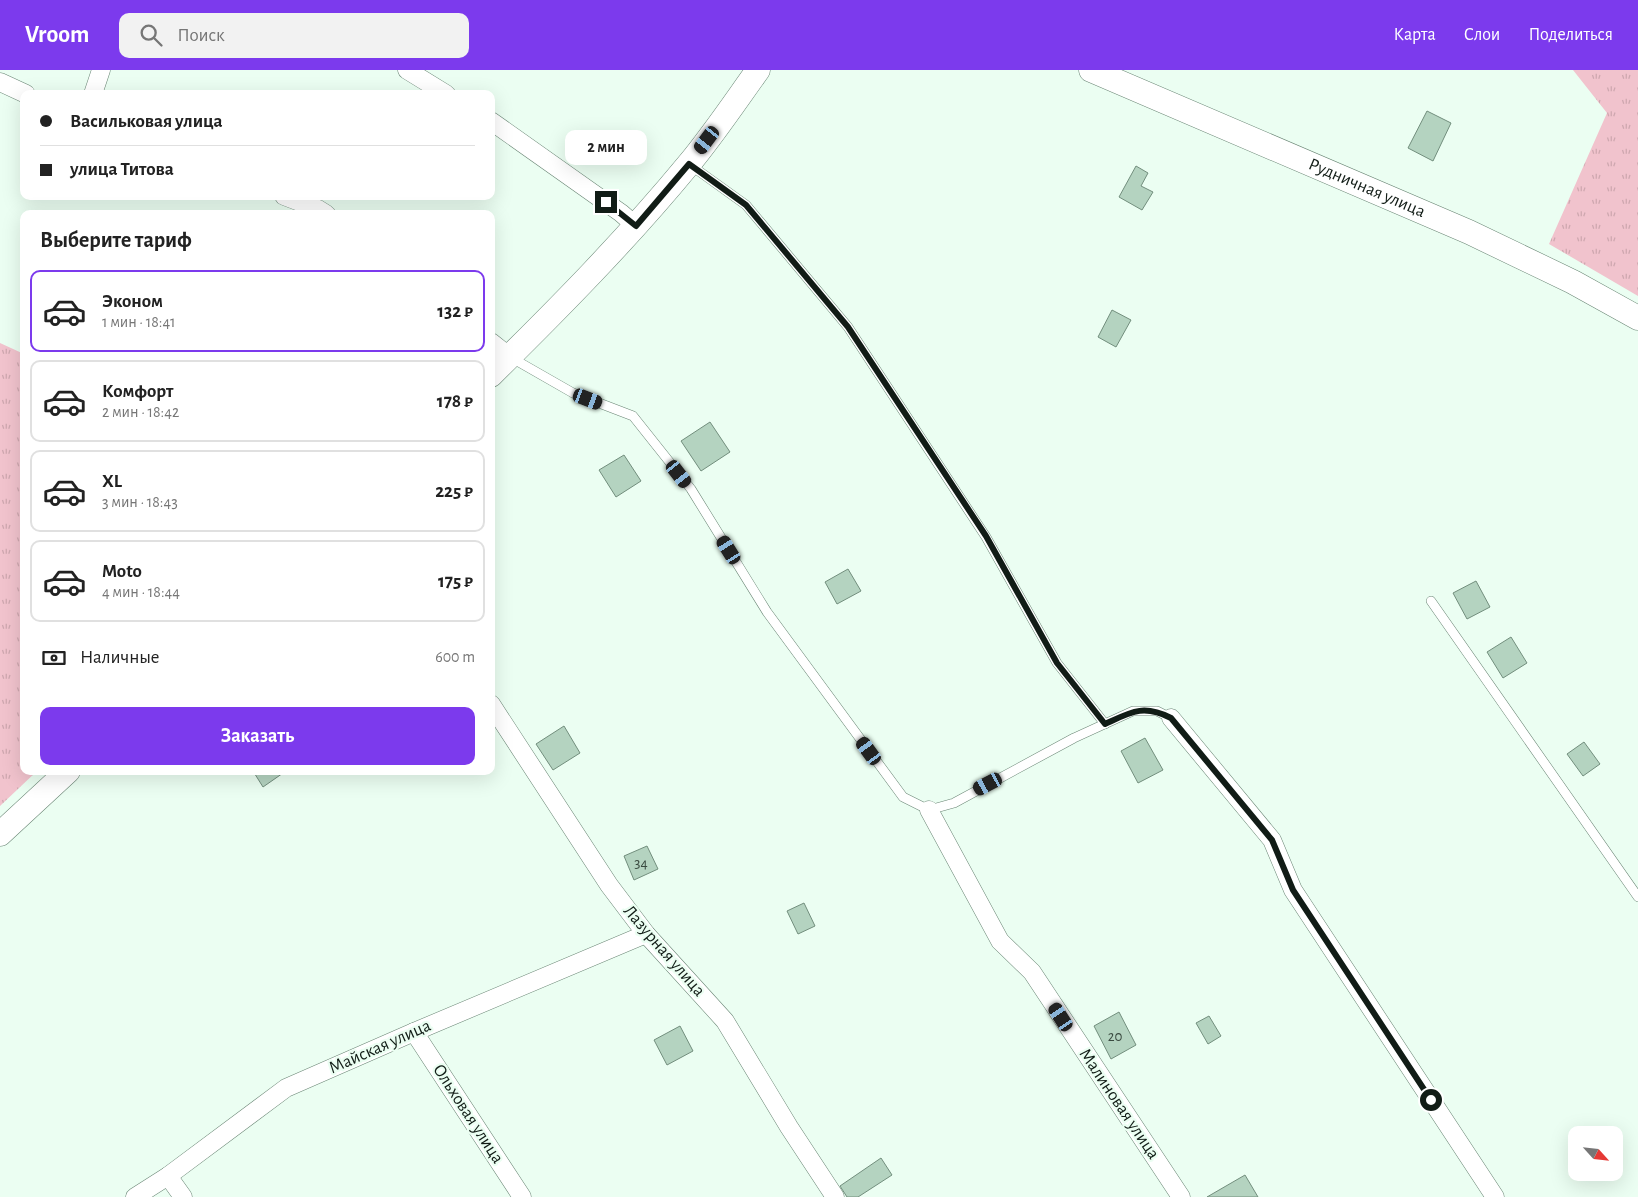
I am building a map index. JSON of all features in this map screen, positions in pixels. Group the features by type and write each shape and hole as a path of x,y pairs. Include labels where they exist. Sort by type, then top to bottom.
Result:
{"street":[{"path":"94,90 101,70"},
{"path":"407,70 440,90"},
{"path":"495,371 580,286 636,226 689,164 758,70"},
{"name":"Рудничная улица","path":"1091,70 1469,232 1573,282 1638,318"},
{"path":"0,82 20,91"},
{"path":"495,123 621,213 636,226"},
{"path":"294,200 320,210"},
{"path":"495,345 510,357"},
{"name":"Лазурная улица","path":"495,710 609,885 646,934 725,1022 835,1197"},
{"path":"1171,718 1272,840 1293,890 1495,1197"},
{"path":"0,834 64,775"},
{"name":"Малиновая улица","path":"928,810 1000,941 1032,972 1181,1197"},
{"name":"Майская улица","path":"135,1197 168,1176 286,1088 646,934"},
{"name":"Ольховая улица","path":"414,1032 522,1197"},
{"path":"168,1176 182,1197"}],"lane":[{"path":"689,164 746,205 848,327 986,536 1057,663 1105,724"},
{"path":"510,357 573,393 632,416 691,489 767,612 903,797 928,810 954,803 1074,738 1133,711 1157,711 1171,718"},
{"path":"1431,602 1638,897"}],"green space":[{"path":"1573,70 1638,70 1638,296 1549,244 1607,113"},
{"path":"0,343 20,352 20,775 33,775 0,806"}],"building":[{"path":"1427,111 1451,123 1433,161 1408,148"},
{"path":"1136,166 1148,173 1141,186 1153,192 1142,210 1119,197"},
{"path":"1112,310 1131,320 1116,347 1098,337"},
{"path":"710,422 730,452 701,471 681,441"},
{"path":"624,455 641,481 616,497 599,470"},
{"path":"848,569 861,591 837,604 825,582"},
{"path":"1476,581 1490,607 1467,619 1453,593"},
{"path":"1511,637 1527,663 1503,678 1487,652"},
{"path":"564,726 580,753 553,770 536,744"},
{"path":"1145,738 1163,770 1138,783 1121,751"},
{"path":"1584,742 1600,764 1583,776 1567,754"},
{"path":"256,775 280,775 263,787"},
{"path":"647,846 658,869 634,880 624,856"},
{"path":"804,903 815,926 798,934 787,911"},
{"path":"1119,1012 1136,1045 1111,1059 1094,1026"},
{"path":"1209,1016 1221,1036 1208,1044 1196,1023"},
{"path":"680,1026 693,1051 667,1065 654,1040"},
{"path":"881,1158 892,1175 858,1197 847,1197 840,1186"},
{"path":"1245,1175 1258,1197 1207,1197"}],"route":[{"path":"606,202 636,226 689,164 746,205 848,327 986,536 1057,663 1105,724 1133,711 1157,711 1171,718 1272,840 1293,890 1431,1100"}]}
